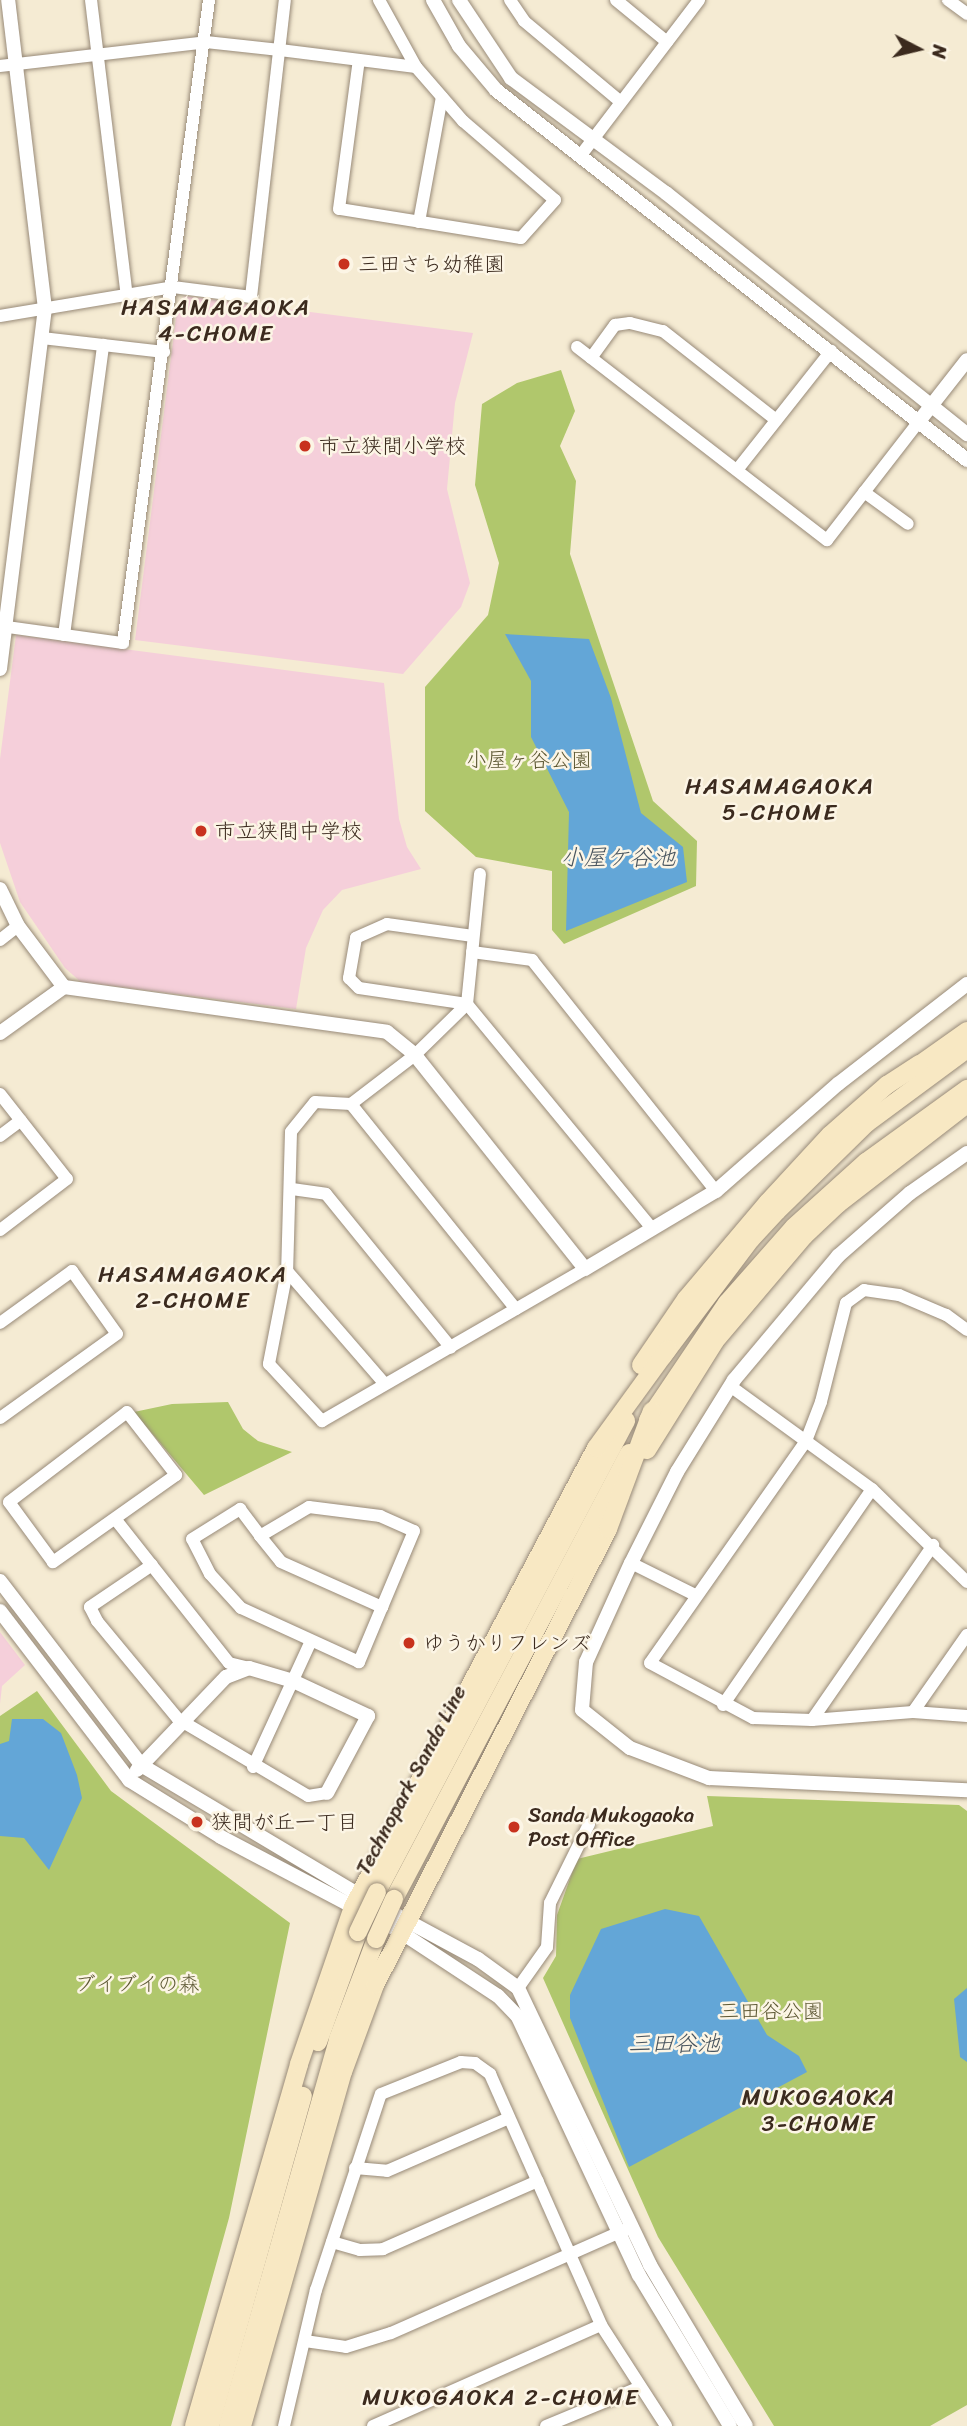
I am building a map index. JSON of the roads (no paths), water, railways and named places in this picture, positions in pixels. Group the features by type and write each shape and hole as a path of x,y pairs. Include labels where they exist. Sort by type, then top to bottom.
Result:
{"main road":[{"path":"194,2426 299,2064 356,1901 629,1383 686,1299 768,1202 830,1135 919,1064 967,1031"},
{"name":"Technopark Sanda Line","path":"210,2426 319,2039 358,1932 667,1349 777,1211 867,1124 967,1049"},
{"path":"777,1211 813,1161 857,1115 919,1064"},
{"name":"Technopark Sanda Line","path":"228,2426 338,2039 376,1939 394,1899 652,1411 727,1303 794,1227 866,1161 967,1089"},
{"path":"866,1161 967,1104"},
{"path":"242,2426 343,2072 401,1926 562,1623 624,1494 715,1341 749,1297 838,1204 967,1104"},
{"path":"596,1448 667,1349"},
{"path":"624,1494 652,1411"}],"street":[{"path":"0,669 3,627 45,309 8,0"},
{"path":"91,0 127,298"},
{"path":"3,627 123,643 206,42 209,0"},
{"path":"0,316 127,298 173,287 251,297 285,0"},
{"path":"359,60 338,209 521,239 555,200 495,152 442,97 416,67 379,0"},
{"path":"433,0 459,46 496,90 920,420 967,460"},
{"path":"459,0 511,78 655,185 967,434"},
{"path":"510,0 524,21 621,102"},
{"path":"616,0 667,42"},
{"path":"584,157 597,142 621,102 699,0"},
{"path":"948,0 967,14"},
{"path":"0,66 206,42 416,67"},
{"path":"419,222 442,97"},
{"path":"591,358 615,325 630,323 663,331 776,420"},
{"path":"42,338 164,352"},
{"path":"64,635 103,345"},
{"path":"577,347 827,540 967,360"},
{"path":"737,470 831,351"},
{"path":"864,492 908,524"},
{"path":"480,874 467,1004 415,1055 351,1104 315,1102 291,1132 292,1189 287,1271 269,1364 321,1421 384,1383 451,1348 651,1227 716,1191 838,1084 967,984"},
{"path":"0,889 18,926 64,987"},
{"path":"473,936 387,924 356,938 349,978 359,988 467,1004 651,1227"},
{"path":"0,940 18,926"},
{"path":"472,952 532,960 716,1191"},
{"path":"0,1033 64,987 387,1032 415,1055 585,1269"},
{"path":"0,1094 67,1180 0,1230"},
{"path":"351,1104 516,1309"},
{"path":"0,1136 21,1120"},
{"path":"967,1153 910,1193 838,1256 780,1320 730,1386 677,1472 586,1661 582,1710 630,1748 709,1778 967,1790"},
{"path":"292,1189 326,1194 451,1348"},
{"path":"0,1323 72,1271 117,1334 0,1418"},
{"path":"287,1271 384,1383"},
{"path":"967,1330 946,1315 899,1295 864,1290 846,1303 821,1402 806,1441 650,1662 723,1705 753,1718 812,1720 913,1712 967,1716"},
{"path":"730,1386 872,1489 933,1545 967,1582"},
{"path":"0,1491 53,1562 177,1475 127,1412 9,1502"},
{"path":"723,1705 872,1489"},
{"path":"260,1536 309,1507 380,1516 414,1531 359,1662 310,1643 241,1608 209,1574 192,1539 240,1509 260,1536 281,1562 382,1607"},
{"path":"116,1520 152,1565 229,1663 293,1681 368,1716 327,1793 308,1796 253,1767 184,1723 90,1607 152,1565"},
{"path":"812,1720 933,1545"},
{"path":"631,1563 695,1595"},
{"path":"0,1581 141,1765 356,1901 401,1926 478,1959 518,1988 626,2230 639,2275 730,2426"},
{"path":"0,1611 129,1780 221,1837 356,1901"},
{"path":"913,1712 967,1635"},
{"path":"253,1767 310,1643"},
{"path":"129,1780 226,1677 249,1668"},
{"path":"518,1988 547,1947 550,1903 589,1824"},
{"path":"401,1926 498,1996 517,2018 626,2230 746,2426"},
{"path":"284,2426 332,2242 381,2094 461,2062 475,2063 490,2074 601,2325 666,2426"},
{"path":"355,2168 387,2171 509,2118"},
{"path":"332,2242 360,2250 383,2249 538,2181"},
{"path":"305,2341 346,2347 369,2340 626,2230"},
{"path":"378,2425 601,2325"},
{"path":"546,2426 640,2387"}],"water":[{"name":"小屋ケ谷池","path":"505,634 589,639 611,698 641,813 683,847 687,882 566,931 569,812 531,737 531,681"},
{"path":"12,1719 43,1719 61,1733 77,1775 82,1798 49,1870 24,1838 0,1836 0,1744 9,1741"},
{"name":"三田谷池","path":"665,1909 699,1916 767,2035 799,2056 807,2072 629,2167 570,2018 570,1995 601,1929"},
{"path":"967,1988 967,2062 960,2057 954,1999"}],"place":[{"name":"三田さち幼稚園","path":"344,264"},
{"name":"市立狭間小学校","path":"305,446"},
{"name":"市立狭間中学校","path":"201,831"},
{"name":"ゆうかりフレンズ","path":"409,1643"},
{"name":"狭間が丘一丁目","path":"197,1822"},
{"name":"Sanda Mukogaoka Post Office","path":"514,1827"}],"district":[{"name":"HASAMAGAOKA 4-CHOME","path":"216,321"},
{"name":"HASAMAGAOKA 5-CHOME","path":"780,800"},
{"name":"HASAMAGAOKA 2-CHOME","path":"193,1288"},
{"name":"MUKOGAOKA 3-CHOME","path":"819,2111"},
{"name":"MUKOGAOKA 2-CHOME","path":"501,2398"}],"park label":[{"name":"小屋ヶ谷公園","path":"529,760"},
{"name":"ブイブイの森","path":"137,1984"},
{"name":"三田谷公園","path":"771,2011"}]}
